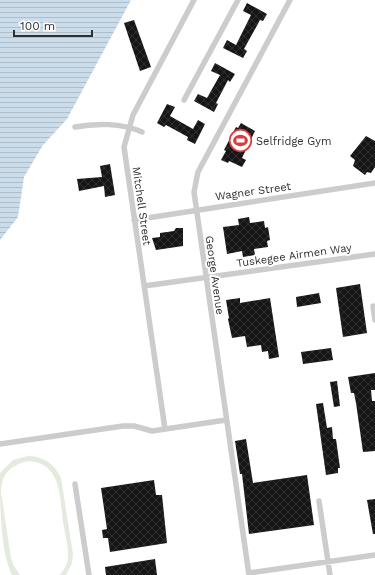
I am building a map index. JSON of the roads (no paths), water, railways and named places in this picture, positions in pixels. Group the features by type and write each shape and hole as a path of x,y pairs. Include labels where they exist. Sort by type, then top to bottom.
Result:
{"street":[{"name":"Mitchell Street","path":"165,430 124,147 129,127 150,82 194,0"},
{"path":"184,100 238,0"},
{"name":"George Avenue","path":"249,574 195,210 194,192 198,172 290,0"},
{"path":"75,127 113,125 129,127 142,132"},
{"name":"Wagner Street","path":"134,220 375,183"},
{"name":"Tuskegee Airmen Way","path":"144,286 375,254"},
{"path":"373,306 375,319"},
{"path":"0,444 123,426 134,426 152,431 226,420"},
{"path":"75,484 88,575"},
{"path":"319,501 330,575"},
{"path":"249,574 375,555"}],"water":[{"path":"0,0 131,0 67,119 43,145 24,177 18,217 0,240"}],"place":[{"name":"Selfridge Gym","path":"240,141"}]}
